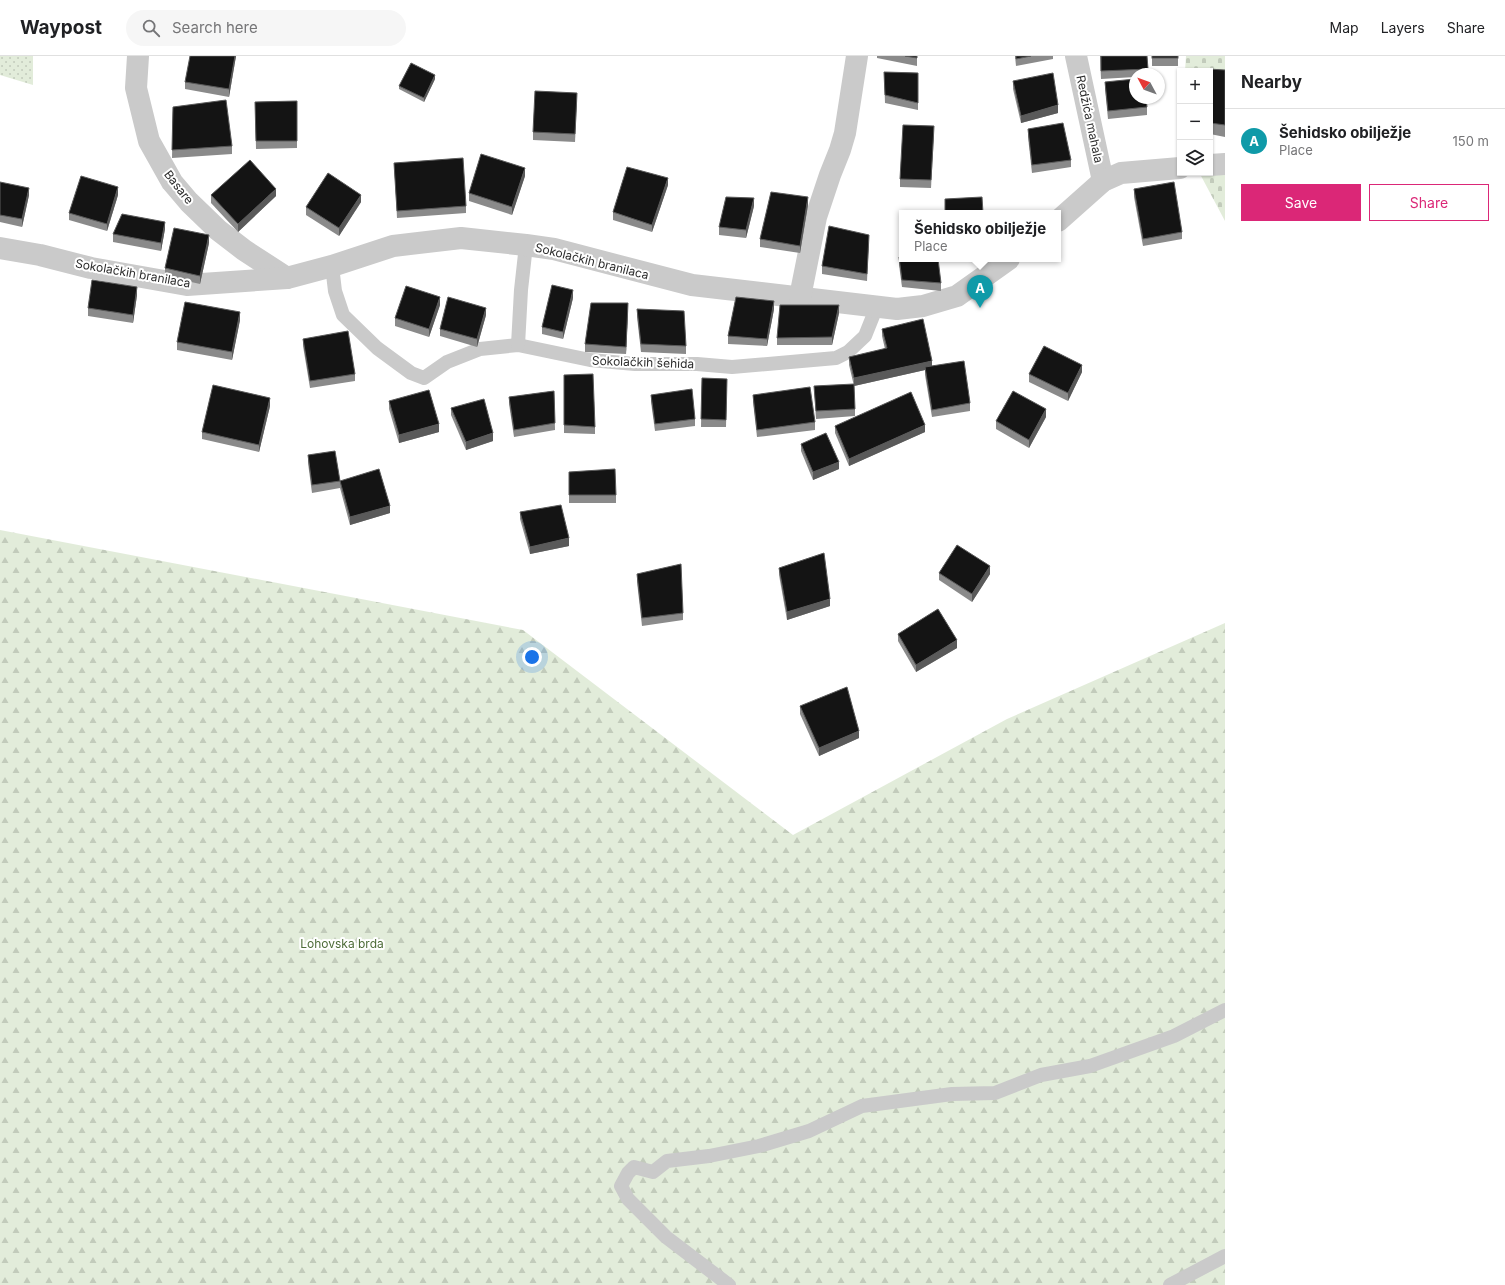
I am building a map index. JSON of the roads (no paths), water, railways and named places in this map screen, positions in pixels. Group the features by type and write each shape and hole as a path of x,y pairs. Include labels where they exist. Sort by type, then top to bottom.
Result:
{"street":[{"name":"Basare","path":"138,56 136,88 147,134 149,141 172,182 189,202 218,230 244,250 287,278"},
{"path":"800,297 816,217 845,133 857,56"},
{"name":"Redžića mahala","path":"1076,56 1103,181"},
{"path":"1213,165 1225,164"},
{"path":"1061,218 1103,181 1121,173 1177,168"},
{"name":"Sokolačkih branilaca","path":"0,248 40,255 91,268 187,285 287,278 332,266 393,246 460,238 554,249 692,286 897,309 923,306 957,296 1005,262"}],"lane":[{"path":"518,345 521,290 526,245"},
{"name":"Sokolačkih šehida","path":"332,266 335,291 343,315 377,348 411,373 424,378 447,362 480,349 518,345 590,360 635,364 697,364 732,367 836,358 848,352 865,336 877,306"},
{"path":"729,1285 666,1236 628,1198 621,1186 628,1173 634,1168 653,1172 667,1161 708,1156 759,1146 808,1131 862,1106 952,1094 995,1093 1041,1075 1097,1064 1174,1036 1225,1010"},
{"path":"1170,1285 1225,1256"}],"place":[{"name":"Šehidsko obilježje","path":"980,308"}],"park label":[{"name":"Lohovska brda","path":"342,943"}]}
